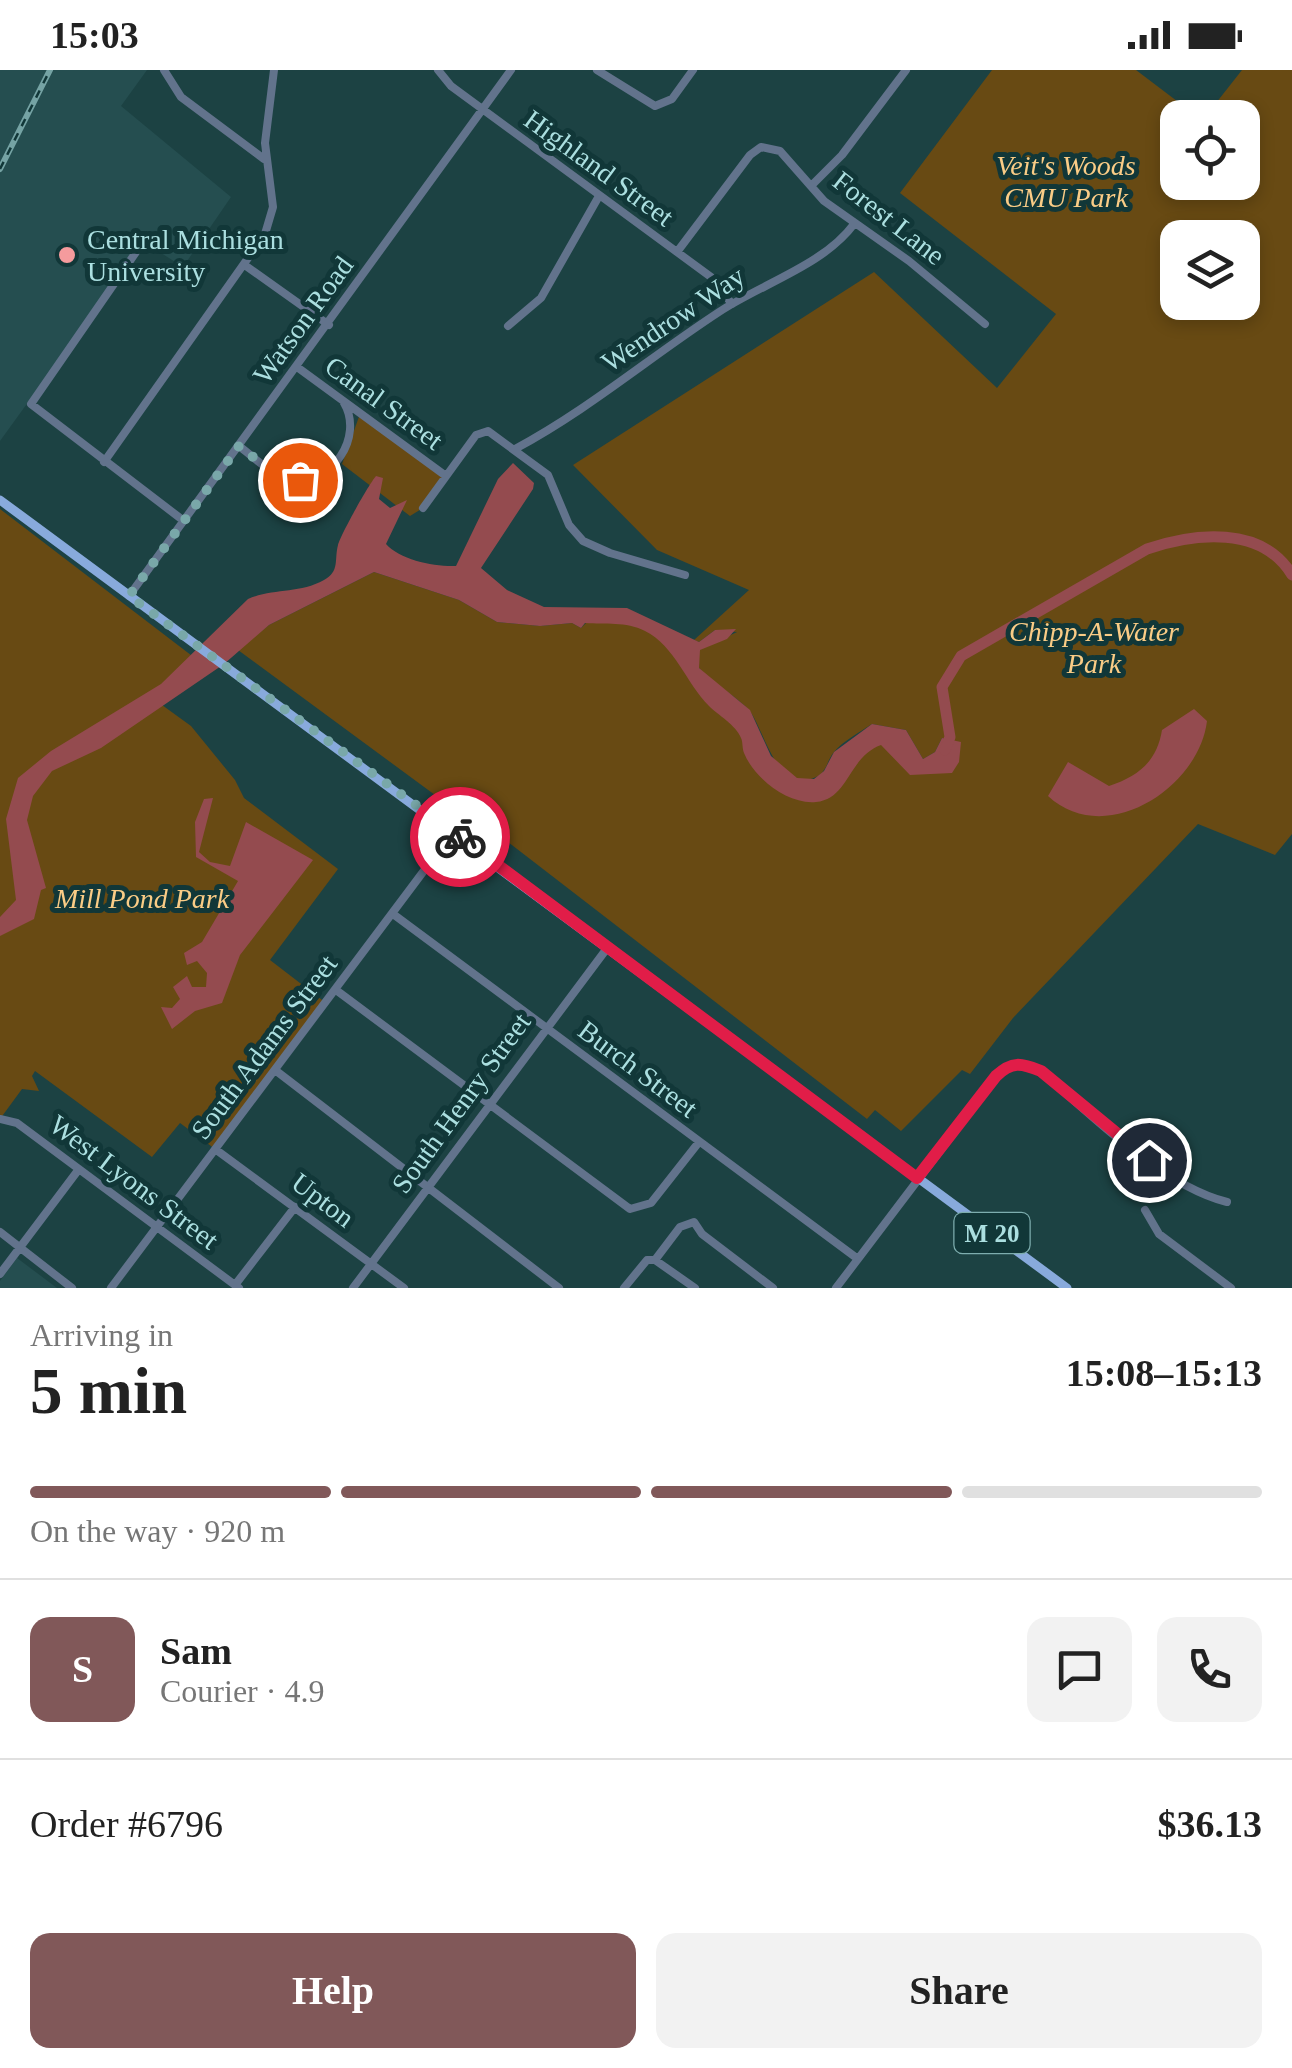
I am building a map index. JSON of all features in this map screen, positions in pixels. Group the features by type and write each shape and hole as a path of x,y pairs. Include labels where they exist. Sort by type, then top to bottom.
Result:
{"main road":[{"name":"M 20","path":"0,500 1068,1288"}],"street":[{"path":"164,70 181,97 265,160"},
{"path":"104,462 246,266 272,216 265,160 274,70"},
{"name":"Highland Street","path":"438,70 446,83 715,280 732,304"},
{"name":"Watson Road","path":"129,596 511,70"},
{"path":"598,70 655,106 672,98 692,70"},
{"path":"812,185 842,155 906,70"},
{"name":"Forest Lane","path":"677,252 750,155 768,146 780,151 854,224 910,260 985,324"},
{"path":"508,326 543,295 599,196"},
{"name":"Wendrow Way","path":"515,449 560,425 732,304 834,245 854,224"},
{"path":"143,242 31,404 184,521"},
{"path":"246,266 329,324"},
{"name":"Canal Street","path":"296,367 446,476"},
{"path":"239,446 285,478 300,480 324,473 338,460 350,432 350,414 341,400"},
{"path":"424,508 481,432 491,432 551,479 567,521 583,540 685,575"},
{"name":"South Adams Street","path":"111,1288 453,832"},
{"name":"Burch Street","path":"392,914 858,1259"},
{"name":"South Henry Street","path":"353,1288 608,947"},
{"path":"336,990 630,1209 652,1204 699,1142"},
{"path":"836,1288 996,1076 1010,1064 1022,1063 1041,1071 1083,1109 1202,1196 1227,1202"},
{"path":"275,1070 559,1288"},
{"name":"West Lyons Street","path":"0,1119 17,1123 237,1287"},
{"name":"Upton","path":"215,1149 404,1288"},
{"path":"0,1274 79,1169"},
{"path":"237,1287 294,1207"},
{"path":"1145,1210 1159,1234 1231,1288"},
{"path":"655,1260 680,1227 694,1222 702,1234 773,1288"},
{"path":"0,1232 72,1288"},
{"path":"624,1288 647,1260 655,1260 695,1288"},
{"path":"674,1288 681,1278"}],"shaded area":[{"name":"Central Michigan University","path":"0,70 147,70 121,106 231,197 183,267 144,242 0,441"},
{"path":"513,463 534,483 533,489 481,568 507,590 544,607 627,608 699,642 715,630 736,629 727,639 700,650 699,668 750,710 771,756 797,778 814,779 824,771 834,752 872,724 906,730 923,759 935,752 942,738 961,742 959,762 952,773 910,775 881,745 862,759 827,799 794,799 773,788 756,772 735,729 701,697 664,646 645,631 615,624 585,623 581,628 572,623 540,626 497,622 459,600 374,572 269,625 224,664 101,748 52,771 33,796 27,820 46,888 41,890 34,919 0,936 0,917 16,900 6,819 18,778 51,751 161,684 248,599 305,587 329,577 340,539 376,476 383,478 379,499 390,508 407,500 386,544 418,561 456,566 498,479"},
{"path":"1194,709 1207,721 1200,746 1187,768 1146,804 1096,816 1071,811 1048,796 1068,762 1109,786 1129,777 1151,759 1162,730"},
{"path":"213,798 199,852 210,862 230,866 246,822 313,860 240,955 222,1003 195,1011 172,1029 161,1007 172,1008 180,999 173,987 187,976 192,987 206,987 207,973 197,961 187,965 184,953 202,942 238,881 196,857 195,822 204,799"},
{"path":"17,1258 57,1288 0,1288 0,1281"}],"green space":[{"path":"992,70 1136,70 1176,100 1160,100 1160,200 1260,200 1260,100 1218,100 1242,70 1292,70 1292,834 1275,855 1198,824 1013,1018 970,1074 962,1070 901,1131 875,1110 867,1119 455,801 435,795 238,650 269,625 374,572 459,600 497,622 540,626 572,623 581,628 599,610 619,613 651,621 669,632 691,674 744,730 762,763 778,780 795,788 810,786 856,741 869,736 891,741 930,767 942,758 948,739 942,738 935,752 923,759 906,730 872,724 838,748 820,775 802,780 790,777 780,768 746,707 699,668 699,650 737,632 715,630 699,642 694,640 749,590 657,550 573,465 874,272 997,388 1056,314 900,193"},
{"path":"360,414 446,476 423,508 410,516 342,464"},
{"name":"Mill Pond Park","path":"0,509 200,662 151,697 191,726 235,780 244,798 338,869 270,960 326,1003 215,1149 180,1123 152,1157 35,1071 32,1076 39,1091 22,1089 0,1119"}],"waterway":[{"path":"945,750 950,737 942,687 961,656 1147,549 1185,539 1226,537 1263,548 1292,575"}],"railway":[{"path":"0,169 50,70"}],"way so far":[{"path":"300,480 275,474 239,446 129,596 460,837"}],"place":[{"name":"Central Michigan University","path":"67,255"}],"route":[{"path":"460,837 917,1178 996,1076 1010,1064 1022,1063 1041,1071 1149,1160"}],"park label":[{"name":"Veit's Woods CMU Park","path":"1066,181"},
{"name":"Chipp-A-Water Park","path":"1094,647"}]}
